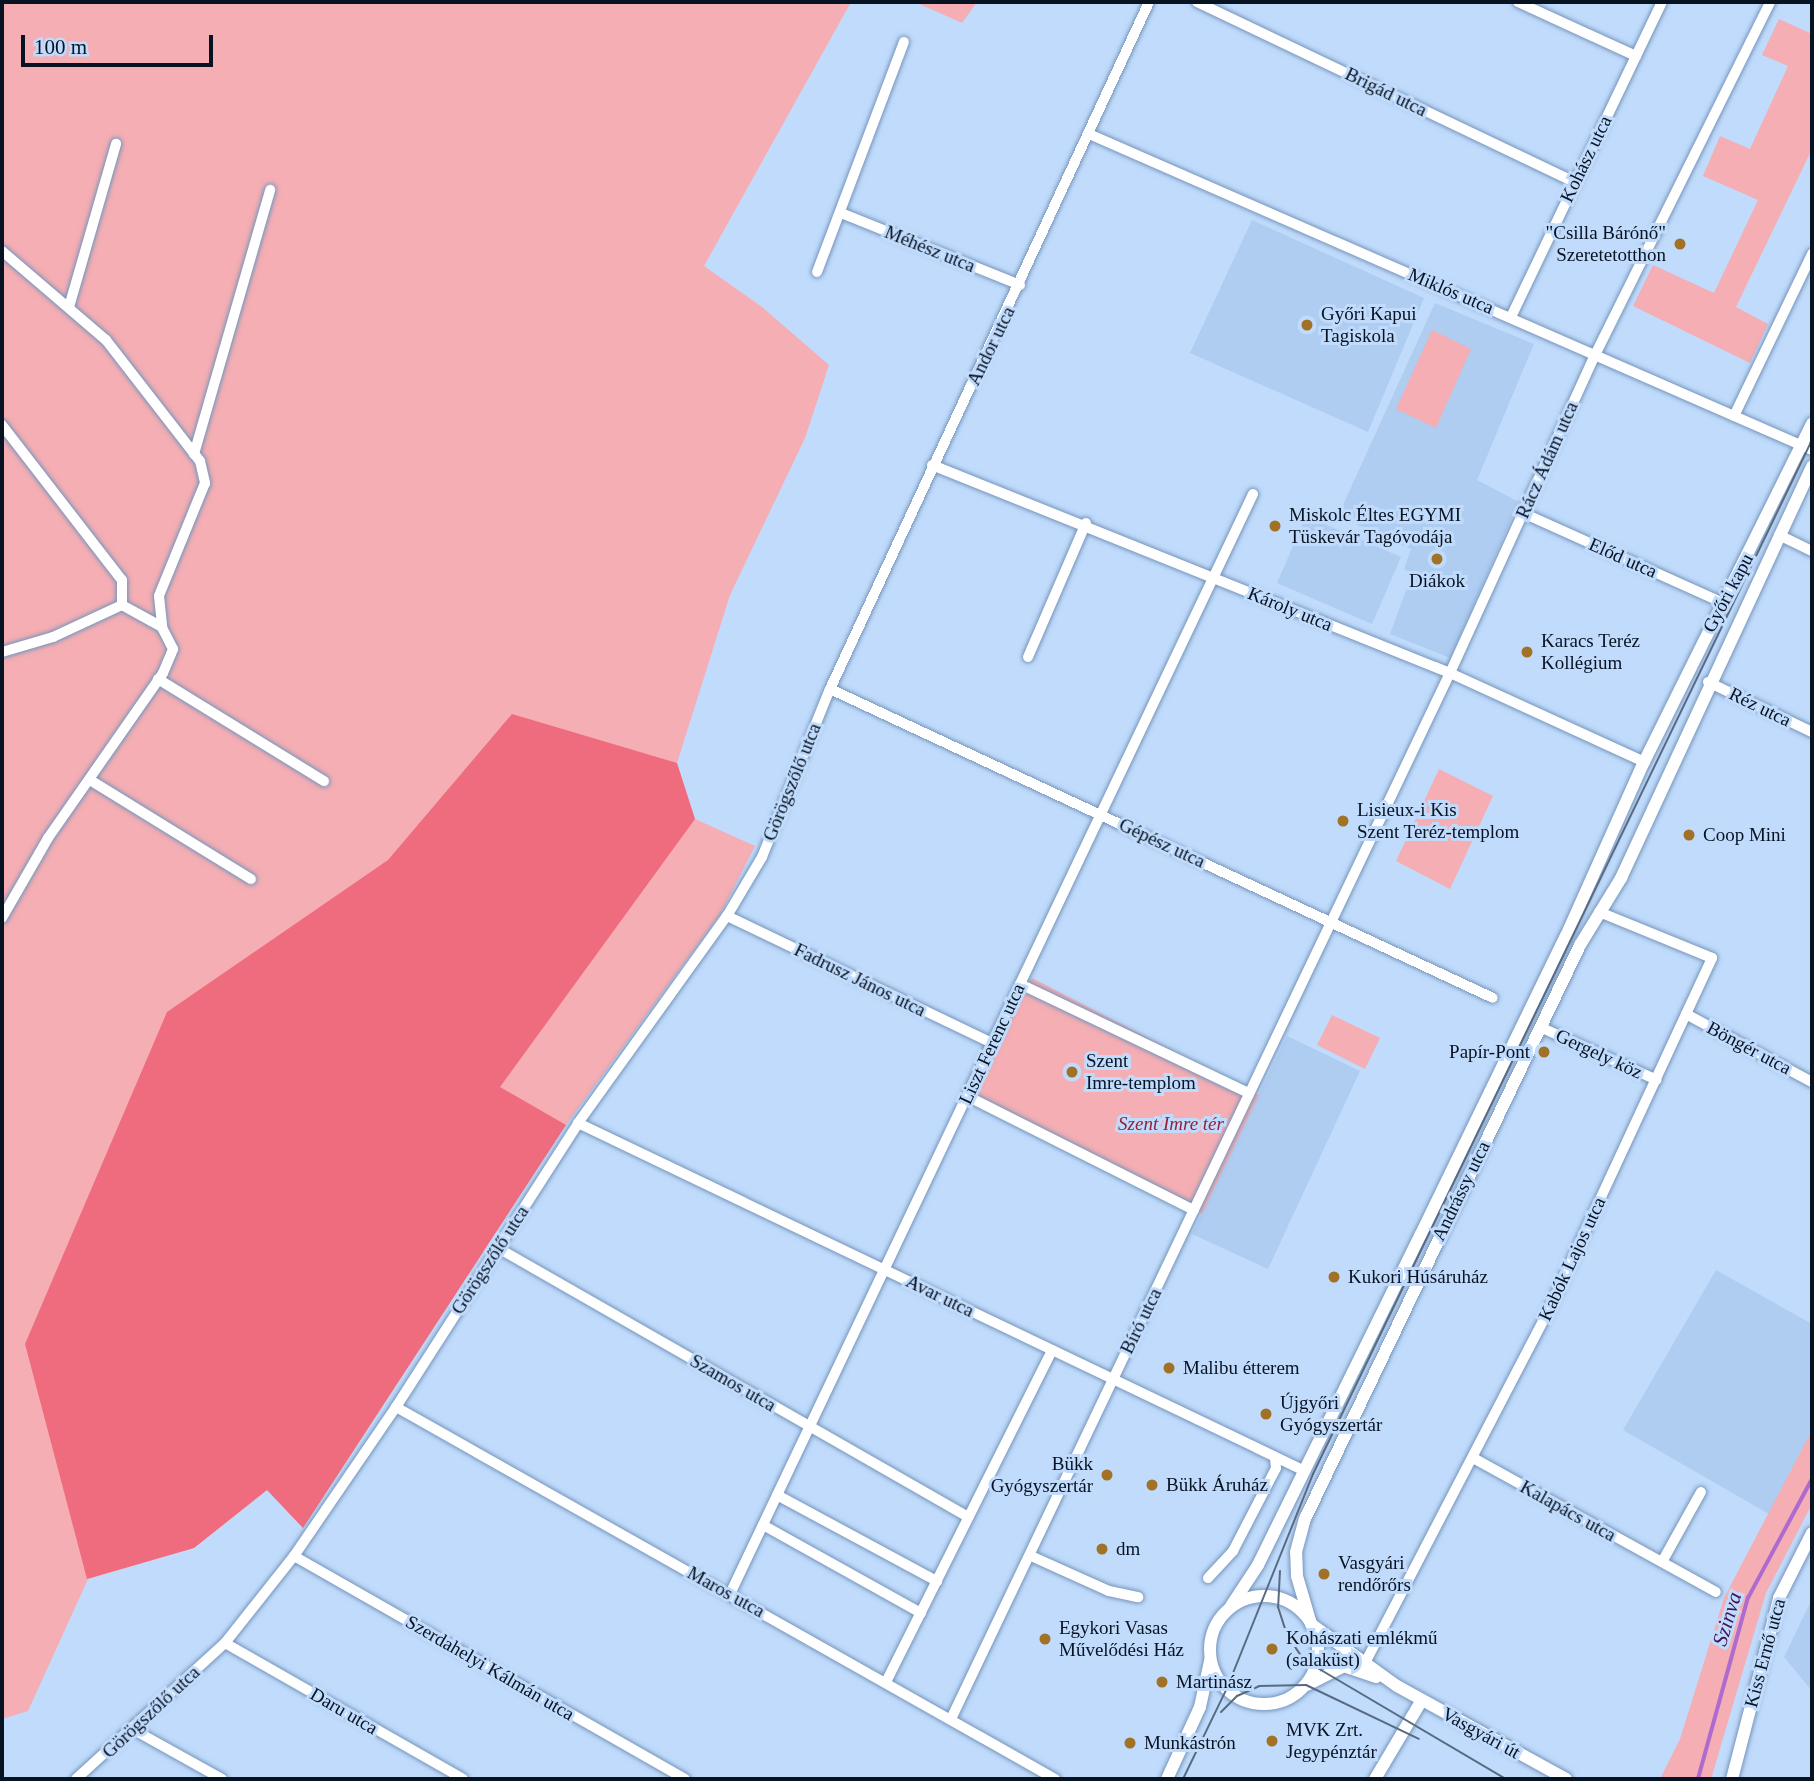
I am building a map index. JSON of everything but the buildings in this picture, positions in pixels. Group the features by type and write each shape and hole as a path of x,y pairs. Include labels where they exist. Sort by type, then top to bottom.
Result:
{"street":[{"name":"Andor utca","path":"830,689 932,465 1090,135 1122,54 1149,2"},
{"name":"Brigád utca","path":"1197,2 1575,182"},
{"path":"1518,2 1636,56"},
{"name":"Kohász utca","path":"1511,317 1662,2"},
{"name":"Rácz Ádám utca","path":"1331,923 1450,673 1595,355 1770,2"},
{"path":"817,271 904,42"},
{"name":"Miklós utca","path":"1090,135 1808,448"},
{"path":"69,307 116,144"},
{"path":"194,454 270,190"},
{"name":"Méhész utca","path":"841,213 1020,285"},
{"path":"2,251 106,340 194,454 205,484 159,596 162,627 173,649 158,679 48,838 2,918"},
{"path":"1734,416 1812,254"},
{"name":"Győri kapu","path":"1644,762 1723,603 1808,448 1812,424"},
{"path":"2,425 7,441 121,580 122,605"},
{"name":"Károly utca","path":"932,465 1086,523 1213,578 1450,673 1644,762"},
{"name":"Győri kapu","path":"1671,771 1708,682 1812,466"},
{"name":"Liszt Ferenc utca","path":"730,1594 1253,494"},
{"name":"Előd utca","path":"1523,513 1723,603"},
{"path":"1028,657 1086,523"},
{"path":"1779,535 1812,551"},
{"path":"122,605 162,627"},
{"path":"2,652 53,637 122,605"},
{"path":"158,679 324,781"},
{"name":"Réz utca","path":"1708,682 1812,732"},
{"name":"Gépész utca","path":"830,689 1493,998"},
{"name":"Görögszőlő utca","path":"76,1779 134,1730 225,1643 294,1556 396,1407 578,1123 727,916 762,857 830,689"},
{"name":"Andrássy utca","path":"1231,1606 1258,1565 1299,1470 1566,936 1644,762"},
{"name":"Andrássy utca","path":"1311,1623 1297,1576 1296,1552 1305,1518 1541,1027 1598,912 1621,878 1671,771"},
{"path":"90,780 251,879"},
{"name":"Kabók Lajos utca","path":"1365,1663 1475,1459 1657,1080 1712,958 1598,912"},
{"name":"Fadrusz János utca","path":"727,916 992,1043"},
{"name":"Bíró utca","path":"951,1719 1331,923"},
{"path":"1020,984 1249,1093"},
{"name":"Böngér utca","path":"1686,1014 1812,1082"},
{"name":"Gergely köz","path":"1541,1027 1657,1080"},
{"path":"967,1096 1194,1210"},
{"name":"Avar utca","path":"578,1123 1299,1470"},
{"name":"Szamos utca","path":"498,1248 968,1517"},
{"path":"886,1682 1052,1350"},
{"name":"Maros utca","path":"396,1407 1055,1779"},
{"path":"1208,1578 1234,1551 1276,1468 1275,1458"},
{"name":"Kalapács utca","path":"1475,1459 1716,1592"},
{"path":"1662,1562 1701,1492"},
{"path":"777,1495 937,1581"},
{"path":"762,1525 921,1613"},
{"name":"Kiss Ernő utca","path":"1732,1779 1779,1598 1812,1533"},
{"name":"Szerdahelyi Kálmán utca","path":"294,1556 685,1779"},
{"path":"1031,1556 1109,1591 1138,1597"},
{"path":"1167,1779 1199,1707 1211,1657 1214,1630 1231,1606 1246,1599 1277,1597 1297,1606 1311,1623 1317,1658 1298,1691 1270,1703 1245,1700 1227,1688 1211,1657"},
{"name":"Vasgyári út","path":"1311,1623 1397,1686 1566,1779"},
{"name":"Daru utca","path":"225,1643 463,1779"},
{"name":"Vasgyári út","path":"1298,1691 1325,1672 1344,1666 1397,1686"},
{"path":"1375,1779 1422,1700"},
{"path":"134,1730 222,1779"}],"shaded area":[{"name":"Győri Kapui Tagiskola","path":"1252,220 1424,298 1368,432 1190,353"},
{"path":"1435,303 1534,344 1477,480 1519,502 1450,658 1390,634 1412,574 1404,569 1411,549 1338,516"},
{"path":"1306,516 1401,557 1372,624 1277,583"},
{"path":"512,714 677,763 695,819 500,1087 566,1125 303,1528 267,1490 194,1548 87,1579 25,1344 167,1012 388,860"},
{"path":"1287,1036 1360,1071 1268,1269 1192,1234"},
{"path":"1716,1270 1812,1324 1812,1430 1769,1514 1623,1430"},
{"path":"1812,1599 1812,1691 1784,1657"}],"green space":[{"path":"2,2 851,2 704,266 762,307 829,365 805,438 730,595 677,763 695,819 755,846 721,913 566,1125 303,1528 267,1490 194,1548 88,1579 28,1711 2,1719"},
{"path":"915,2 977,2 962,23"},
{"path":"1779,19 1812,34 1812,149 1736,307 1768,324 1750,363 1633,306 1653,265 1714,293 1758,200 1703,176 1720,136 1750,149 1788,66 1762,55"},
{"path":"1432,330 1471,349 1436,428 1396,409"},
{"path":"1439,769 1493,796 1450,889 1396,861"},
{"name":"Szent Imre tér","path":"1032,978 1259,1095 1202,1214 975,1094"},
{"path":"1332,1015 1380,1038 1365,1069 1317,1045"},
{"path":"1812,1430 1812,1504 1766,1593 1711,1779 1660,1779 1680,1739 1724,1598"}],"waterway":[{"name":"Szinva","path":"1698,1779 1748,1598 1812,1479"}],"tram line":[{"path":"1183,1779 1227,1688 1313,1474 1812,440"},
{"path":"1280,1571 1278,1607 1287,1635 1304,1660 1506,1779"},
{"path":"1221,1712 1237,1696 1259,1686 1306,1685 1419,1739"}],"place":[{"name":"\"Csilla Bárónő\" Szeretetotthon","path":"1680,244"},
{"name":"Győri Kapui Tagiskola","path":"1307,325"},
{"name":"Miskolc Éltes EGYMI Tüskevár Tagóvodája","path":"1275,526"},
{"name":"Diákok","path":"1437,559"},
{"name":"Karacs Teréz Kollégium","path":"1527,652"},
{"name":"Lisieux-i Kis Szent Teréz-templom","path":"1343,821"},
{"name":"Coop Mini","path":"1689,835"},
{"name":"Papír-Pont","path":"1544,1052"},
{"name":"Szent Imre-templom","path":"1072,1072"},
{"name":"Kukori Húsáruház","path":"1334,1277"},
{"name":"Malibu étterem","path":"1169,1368"},
{"name":"Újgyőri Gyógyszertár","path":"1266,1414"},
{"name":"Bükk Gyógyszertár","path":"1107,1475"},
{"name":"Bükk Áruház","path":"1152,1485"},
{"name":"dm","path":"1102,1549"},
{"name":"Vasgyári rendőrőrs","path":"1324,1574"},
{"name":"Egykori Vasas Művelődési Ház","path":"1045,1639"},
{"name":"Kohászati emlékmű (salaküst)","path":"1272,1649"},
{"name":"Martinász","path":"1162,1682"},
{"name":"MVK Zrt. Jegypénztár","path":"1272,1741"},
{"name":"Munkástrón","path":"1130,1743"}]}
